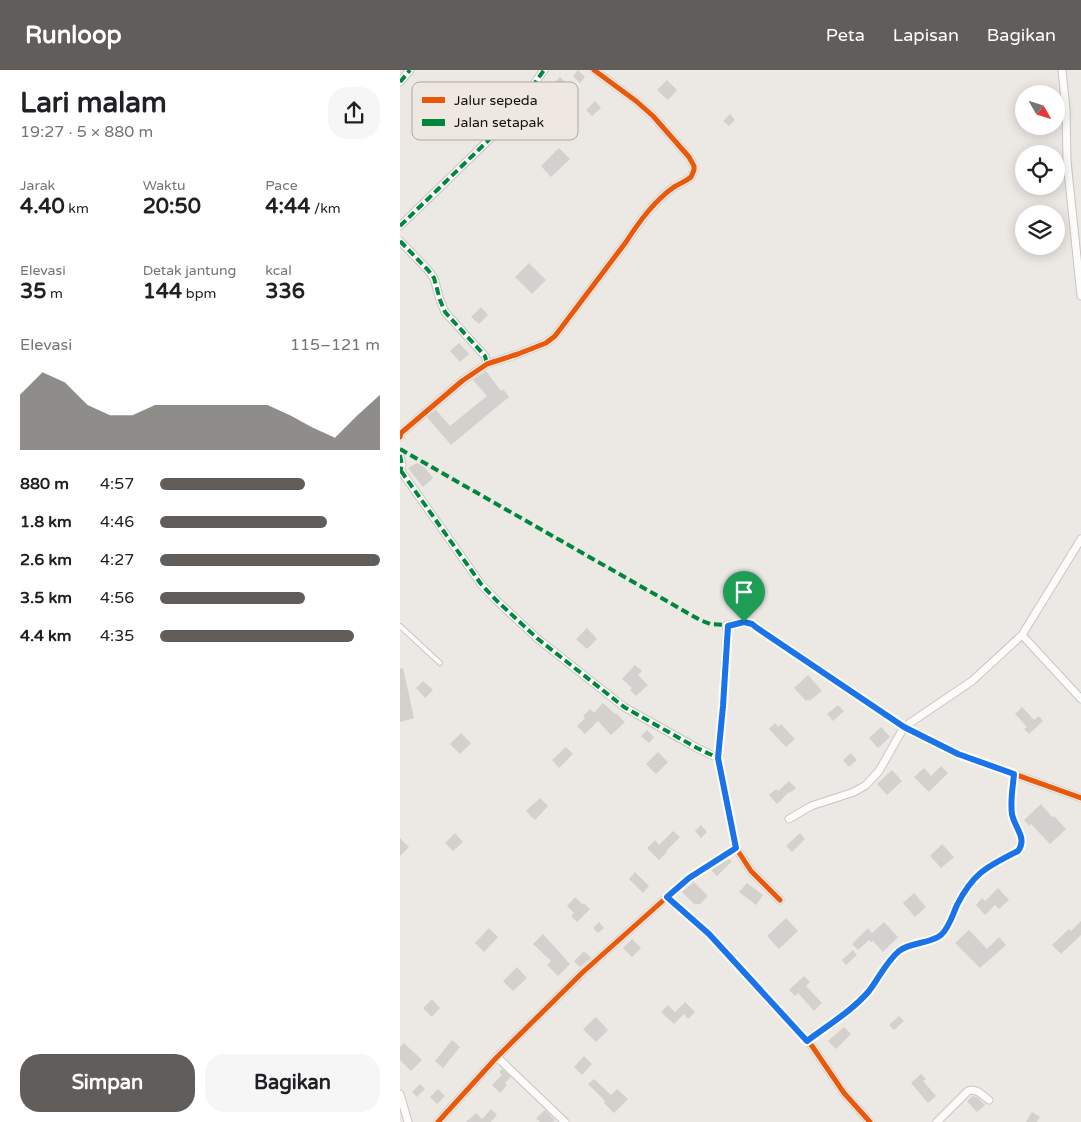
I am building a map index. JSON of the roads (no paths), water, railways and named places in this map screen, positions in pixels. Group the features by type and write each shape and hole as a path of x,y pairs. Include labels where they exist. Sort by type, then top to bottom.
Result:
{"street":[{"path":"400,82 410,70"},
{"path":"536,82 544,70"},
{"path":"400,437 401,433 462,381 487,364 546,343 556,336 637,225 655,204 674,187 693,175 694,166 689,157 653,116 594,70"},
{"path":"1062,70 1066,110 1067,161 1081,296"},
{"path":"400,226 489,140"},
{"path":"400,241 434,278 445,312 484,356 487,364"},
{"path":"400,455 402,465 400,472 481,584 496,600 538,639 624,707 718,758"},
{"path":"789,819 811,806 854,792 866,785 879,771 904,727 972,681 1022,636 1081,539"},
{"path":"780,900 751,871 736,848 718,758 728,626 744,622 752,624 904,727 958,754 1081,798"},
{"path":"1022,636 1081,699"},
{"path":"807,1041 862,998 890,960 900,950 940,936 974,879 991,864 1018,851 1022,842 1012,812 1014,774"},
{"path":"438,1122 498,1057 582,972 689,878 736,848"},
{"path":"667,897 709,934 807,1041 844,1093 870,1122"},
{"path":"498,1057 542,1102 565,1122"},
{"path":"937,1122 972,1089 988,1100"},
{"path":"400,1094 408,1122"}],"lane":[{"path":"400,626 440,663"}]}
